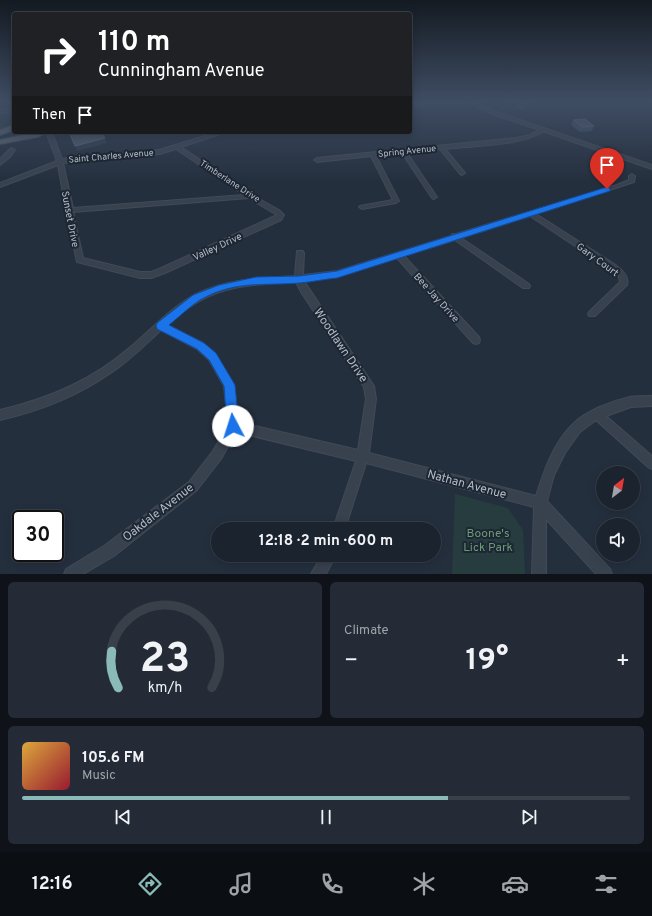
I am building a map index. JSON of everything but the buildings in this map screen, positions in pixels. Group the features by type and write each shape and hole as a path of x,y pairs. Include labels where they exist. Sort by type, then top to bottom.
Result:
{"main road":[{"path":"0,133 12,128"},
{"path":"0,137 33,134"},
{"path":"0,142 33,134"},
{"path":"0,146 6,146 12,150 33,134"}],"street":[{"path":"537,128 652,167"},
{"name":"Spring Avenue","path":"317,160 524,139 543,130"},
{"name":"Sunset Drive","path":"50,134 60,162 80,260 140,275 151,275"},
{"name":"Saint Charles Avenue","path":"0,185 70,159 160,152 217,134"},
{"name":"Timberlane Drive","path":"177,147 281,215"},
{"path":"442,148 462,173"},
{"path":"0,163 12,150"},
{"path":"404,152 434,196"},
{"path":"362,207 396,201 373,155"},
{"path":"0,415 38,405 70,392 97,377 122,360 161,326 197,298 219,288 256,280 299,280 337,274 632,181 632,176"},
{"path":"70,210 250,196"},
{"name":"Gary Court","path":"531,214 611,266 622,275 624,283 592,314"},
{"name":"Valley Drive","path":"151,275 280,218 281,215"},
{"path":"454,236 526,286"},
{"path":"299,280 300,253"},
{"name":"Bee Jay Drive","path":"398,254 476,340"},
{"name":"Woodlawn Drive","path":"299,280 304,290 369,386 371,399 363,457 341,522"},
{"path":"161,326 200,346 212,357 229,385 233,426"},
{"path":"539,574 540,503 549,474 561,449 576,428 596,414 631,402 652,401"},
{"path":"596,414 652,462"},
{"name":"Nathan Avenue","path":"233,426 363,457 540,503"},
{"name":"Oakdale Avenue","path":"71,574 109,551 193,486 217,455 233,426"},
{"path":"540,503 605,574"},
{"path":"318,574 326,562"}],"green space":[{"path":"0,128 8,128 0,132"},
{"name":"Boone's Lick Park","path":"455,494 508,508 523,530 525,574 452,574"}],"route":[{"path":"233,426 229,385 222,370 212,357 200,346 161,326 176,312 197,298 219,288 238,283 256,280 299,280 322,278 356,269 458,235 531,214 607,189"}]}
